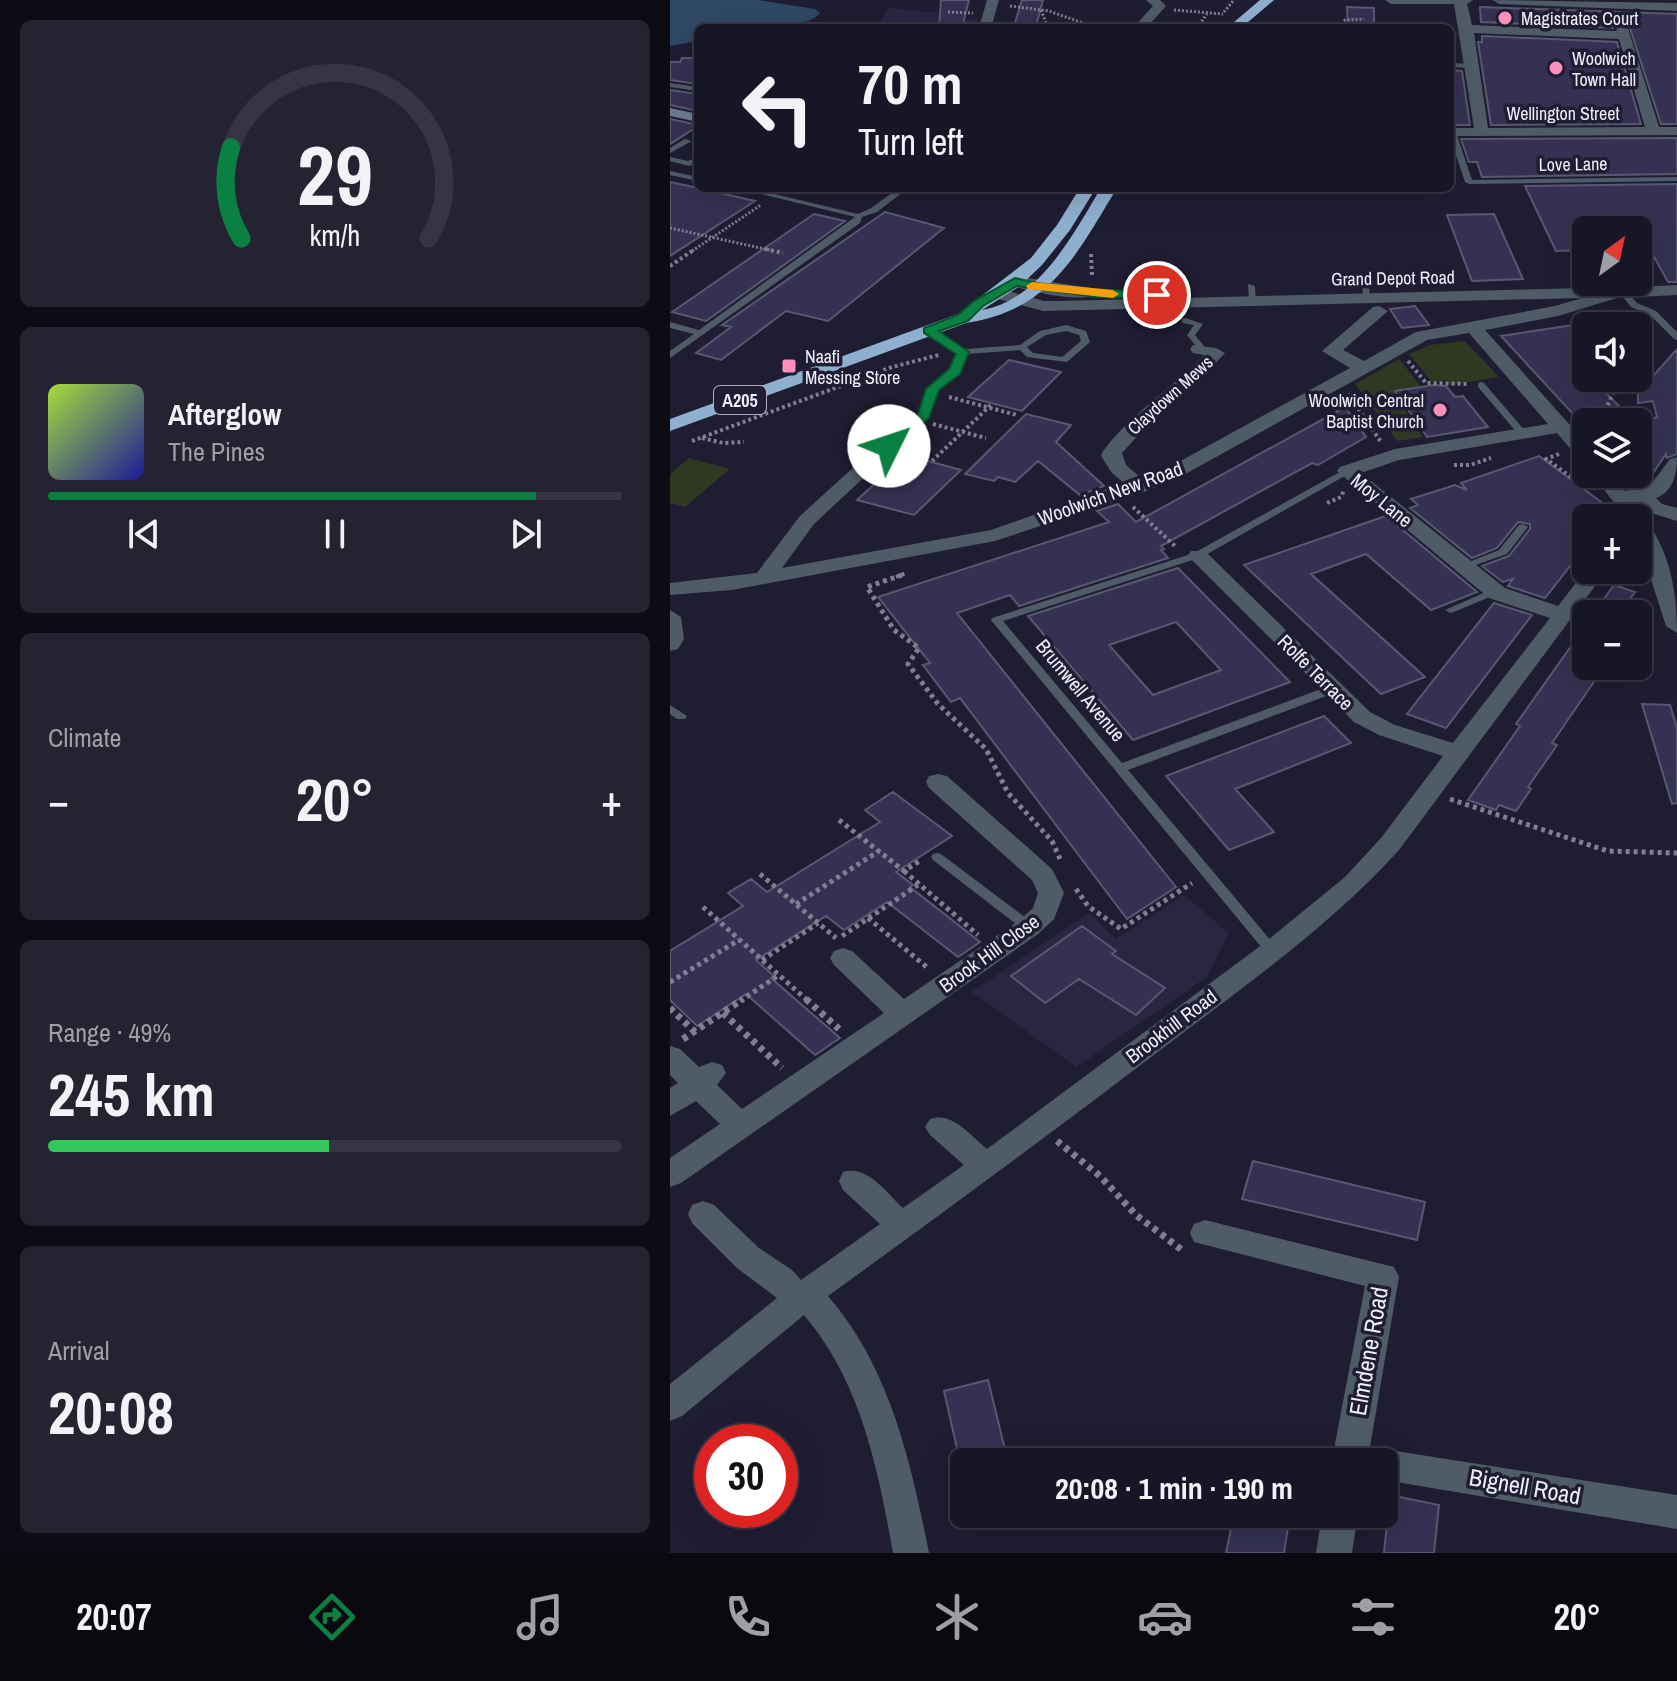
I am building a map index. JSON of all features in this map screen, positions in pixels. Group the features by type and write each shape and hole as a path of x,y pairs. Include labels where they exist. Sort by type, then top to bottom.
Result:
{"highway":[{"path":"1235,22 1274,3"},
{"path":"1256,24 1274,3"},
{"name":"A205","path":"1015,281 1046,253 1085,192"},
{"name":"A205","path":"1021,301 1065,258 1106,192"},
{"name":"Grand Depot Road","path":"963,318 978,303 1015,281"},
{"name":"Grand Depot Road","path":"670,425 929,330 963,318 997,312 1021,301"}],"main road":[{"path":"670,112 694,117"}],"street":[{"path":"1135,0 1154,3 1141,24"},
{"path":"1391,0 1464,1 1482,132"},
{"path":"1499,0 1677,7"},
{"path":"986,24 992,2"},
{"path":"1617,5 1653,131"},
{"path":"1467,29 1625,35"},
{"name":"Wellington Street","path":"1454,132 1677,131"},
{"name":"Grand Depot Road","path":"1015,281 1037,287 1157,295 1171,301"},
{"name":"Woolwich New Road","path":"1652,291 1677,290"},
{"name":"Grand Depot Road","path":"997,293 1043,306 1158,304 1252,293 1370,297 1572,294"},
{"path":"1522,316 1532,306 1528,295"},
{"name":"Woolwich New Road","path":"670,589 732,584 995,535 1173,473 1422,336 1558,311 1609,296"},
{"path":"1362,367 1331,351 1370,297"},
{"path":"1472,326 1572,439"},
{"name":"Claydown Mews","path":"1140,487 1119,469 1111,456 1113,451 1161,400 1185,385 1216,353 1199,349"},
{"path":"764,578 807,520 914,424"},
{"name":"Moy Lane","path":"1347,471 1390,456 1562,427"},
{"path":"1632,496 1659,489 1677,463"},
{"name":"Moy Lane","path":"1347,471 1495,591 1563,615"},
{"path":"1621,488 1655,508 1677,515"},
{"path":"1632,496 1634,504"},
{"name":"Rolfe Terrace","path":"1193,556 1362,717 1387,730 1458,753"},
{"path":"1652,560 1677,626"},
{"name":"Brookhill Road","path":"670,1405 803,1297 986,1166 1272,951 1365,872 1586,584"},
{"path":"670,617 673,639 670,644"},
{"name":"Brook Hill Close","path":"670,1174 1029,927 1045,912 1051,893 1043,875 938,782"},
{"path":"840,949 903,1014"},
{"path":"670,1057 705,1079 740,1126"},
{"path":"670,1104 705,1079"},
{"path":"940,1127 986,1166"},
{"path":"854,1181 901,1225"},
{"path":"703,1214 748,1258 803,1297 839,1334 866,1383 895,1463 911,1553"},
{"name":"Elmdene Road","path":"1205,1233 1383,1277 1353,1448"},
{"name":"Bignell Road","path":"1398,1466 1677,1512"},
{"path":"1334,1553 1338,1528"}],"lane":[{"path":"1454,65 1471,66"},
{"path":"670,85 694,88"},
{"name":"Love Lane","path":"1454,140 1469,182 1677,179"},
{"path":"671,150 688,141"},
{"path":"670,159 689,164 694,161"},
{"path":"670,173 694,178"},
{"path":"758,192 859,216 874,210 899,192"},
{"path":"670,355 857,221 859,216"},
{"path":"1623,296 1653,313 1677,337"},
{"path":"1185,321 1199,324 1191,335 1199,349"},
{"path":"670,325 701,333"},
{"path":"929,330 961,351 1022,347 1043,333 1066,328 1083,333 1086,342 1064,360 1030,355 1022,347"},
{"path":"914,424 924,415 933,389 955,371 961,351"},
{"path":"1481,385 1523,434"},
{"path":"1193,556 1347,471"},
{"path":"1464,566 1503,552 1523,527"},
{"name":"Brumwell Avenue","path":"1193,556 996,620 1272,951"},
{"path":"1450,610 1495,591"},
{"path":"1121,768 1333,689"},
{"path":"934,855 1029,927"}],"path":[{"path":"992,2 1041,10 1082,24"},
{"path":"1154,3 1208,13 1235,22"},
{"path":"1041,10 1046,24"},
{"path":"1200,24 1208,13"},
{"path":"1342,24 1345,20 1364,19"},
{"path":"670,266 775,196"},
{"path":"670,228 804,258"},
{"path":"1091,241 1093,289"},
{"path":"1398,348 1426,383 1454,386 1516,376"},
{"path":"692,441 892,367 961,351"},
{"path":"1339,380 1390,456"},
{"path":"932,394 1017,415"},
{"path":"932,461 990,406"},
{"path":"914,424 986,438"},
{"path":"701,438 723,443 744,442"},
{"path":"1119,493 1193,556"},
{"path":"915,571 867,587 882,615 902,641 919,648 908,664 938,704 986,749 1008,793 1052,841 1063,864"},
{"path":"1429,792 1608,851 1677,853"},
{"path":"839,820 997,949"},
{"path":"796,904 879,851"},
{"path":"904,871 934,855"},
{"path":"760,874 818,923 840,949 868,918 918,885"},
{"path":"1069,876 1088,906 1121,929 1185,886 1208,876"},
{"path":"703,907 857,1046"},
{"path":"868,918 947,984"},
{"path":"762,960 818,923"},
{"path":"670,982 739,940"},
{"path":"670,1048 779,975"},
{"path":"670,1008 695,1032"},
{"path":"723,1013 749,1042 801,1085"},
{"path":"1039,1125 1100,1176 1136,1215 1182,1250 1205,1233"}],"shaded area":[{"path":"888,8 978,19 976,24 880,24"},
{"path":"1184,895 1229,933 1207,977 1076,1067 972,992 1089,913 1116,939"}],"green space":[{"path":"1465,341 1499,377 1451,385 1446,380 1432,382 1409,354 1430,345"},
{"path":"1399,359 1419,384 1418,388 1395,391 1396,397 1423,437 1397,441 1355,384"},
{"path":"689,458 730,469 685,507 670,503 670,474"}],"water":[{"path":"670,0 757,0 815,9 820,13 798,24 694,24 694,42 670,46"}],"building":[{"path":"941,0 969,0 963,24 939,24"},
{"path":"1022,0 1043,0 1037,24 1015,24"},
{"path":"1347,7 1374,8 1374,24 1348,24"},
{"path":"1480,7 1677,14 1677,124 1661,124 1625,13 1611,18 1613,28 1481,22"},
{"name":"Woolwich Town Hall","path":"1482,36 1617,42 1641,124 1491,125 1478,42 1482,42"},
{"path":"682,58 694,58 694,83 670,80 670,62 680,62"},
{"path":"1454,70 1462,71 1470,125 1454,125"},
{"path":"670,90 694,93 694,110 670,105"},
{"path":"670,119 694,124 694,129 670,144"},
{"path":"1677,138 1677,174 1482,177 1477,162 1469,162 1461,139"},
{"path":"670,182 694,187 694,192 716,192 755,201 670,256"},
{"path":"1677,184 1677,282 1668,282 1652,253 1652,216 1572,216 1572,250 1556,251 1525,186"},
{"path":"885,212 944,228 828,321 786,311 721,360 696,353 731,327 722,325"},
{"path":"814,214 845,221 706,321 672,312"},
{"path":"1494,214 1523,279 1472,281 1447,215"},
{"path":"1415,306 1429,325 1402,328 1390,309"},
{"path":"1572,325 1572,392 1606,392 1619,406 1572,408 1572,413 1501,336"},
{"path":"1677,349 1677,454 1667,458 1666,454 1652,475 1652,419 1657,417 1653,401 1638,403 1638,392 1652,392 1652,373 1654,375"},
{"path":"1009,360 1061,372 1022,411 968,397"},
{"name":"Woolwich Central Baptist Church","path":"1446,386 1455,397 1463,396 1488,427 1427,437 1395,391"},
{"path":"1345,407 1366,437 1161,546 1168,558 1019,606 1010,595 957,613 1176,887 1127,919 960,698 951,702 923,665 930,663 878,597 1109,522 1097,511 1118,504 1136,522"},
{"path":"1026,414 1071,425 1056,442 1104,486 1080,495 1038,461 1015,482 965,474"},
{"path":"906,455 961,470 914,515 857,500"},
{"path":"1539,456 1572,480 1572,488 1582,488 1604,504 1572,504 1572,564 1545,598 1508,586 1513,579 1503,582 1482,566 1509,556 1530,529 1530,524 1518,522 1497,548 1472,558 1410,508 1418,505 1411,499 1455,485 1467,490 1461,483"},
{"path":"1386,516 1477,592 1431,610 1366,554 1311,574 1425,677 1381,694 1244,565"},
{"path":"1178,568 1290,682 1133,740 1028,616","holes":["1176,622 1221,670 1153,695 1109,645"]},
{"path":"1614,585 1635,592 1629,600 1603,600"},
{"path":"1494,603 1532,615 1446,728 1407,714"},
{"path":"1572,645 1572,680 1595,680 1552,743 1557,745 1528,787 1531,789 1516,811 1499,805 1496,810 1468,800 1520,726 1516,724"},
{"path":"1642,704 1670,705 1677,728 1677,803 1672,804"},
{"path":"1324,716 1351,743 1235,789 1274,832 1229,850 1166,776"},
{"path":"893,792 952,836 896,872 913,885 910,887 980,942 958,957 887,902 844,930 826,916 756,960 774,976 771,978 840,1038 815,1055 746,994 697,1026 670,1000 670,951 743,906 728,893 751,879 767,892 880,822 865,810"},
{"path":"1082,926 1116,951 1112,954 1165,988 1136,1015 1079,979 1045,1003 1011,976"},
{"path":"1253,1161 1425,1202 1417,1240 1242,1199"},
{"path":"988,1380 1005,1448 957,1448 944,1391"},
{"path":"1398,1497 1439,1505 1434,1553 1384,1553 1387,1528 1398,1528"},
{"path":"1231,1528 1288,1528 1284,1553 1226,1553"}],"slow traffic":[{"path":"1032,286 1113,294"}],"place":[{"name":"Magistrates Court","path":"1505,18"},
{"name":"Woolwich Town Hall","path":"1556,68"},
{"name":"Naafi Messing Store","path":"789,366"},
{"name":"Woolwich Central Baptist Church","path":"1440,410"}],"route":[{"path":"889,446 924,415 933,389 955,371 963,352 929,330 963,318 978,303 1015,281 1037,287 1096,293 1157,295"}]}
